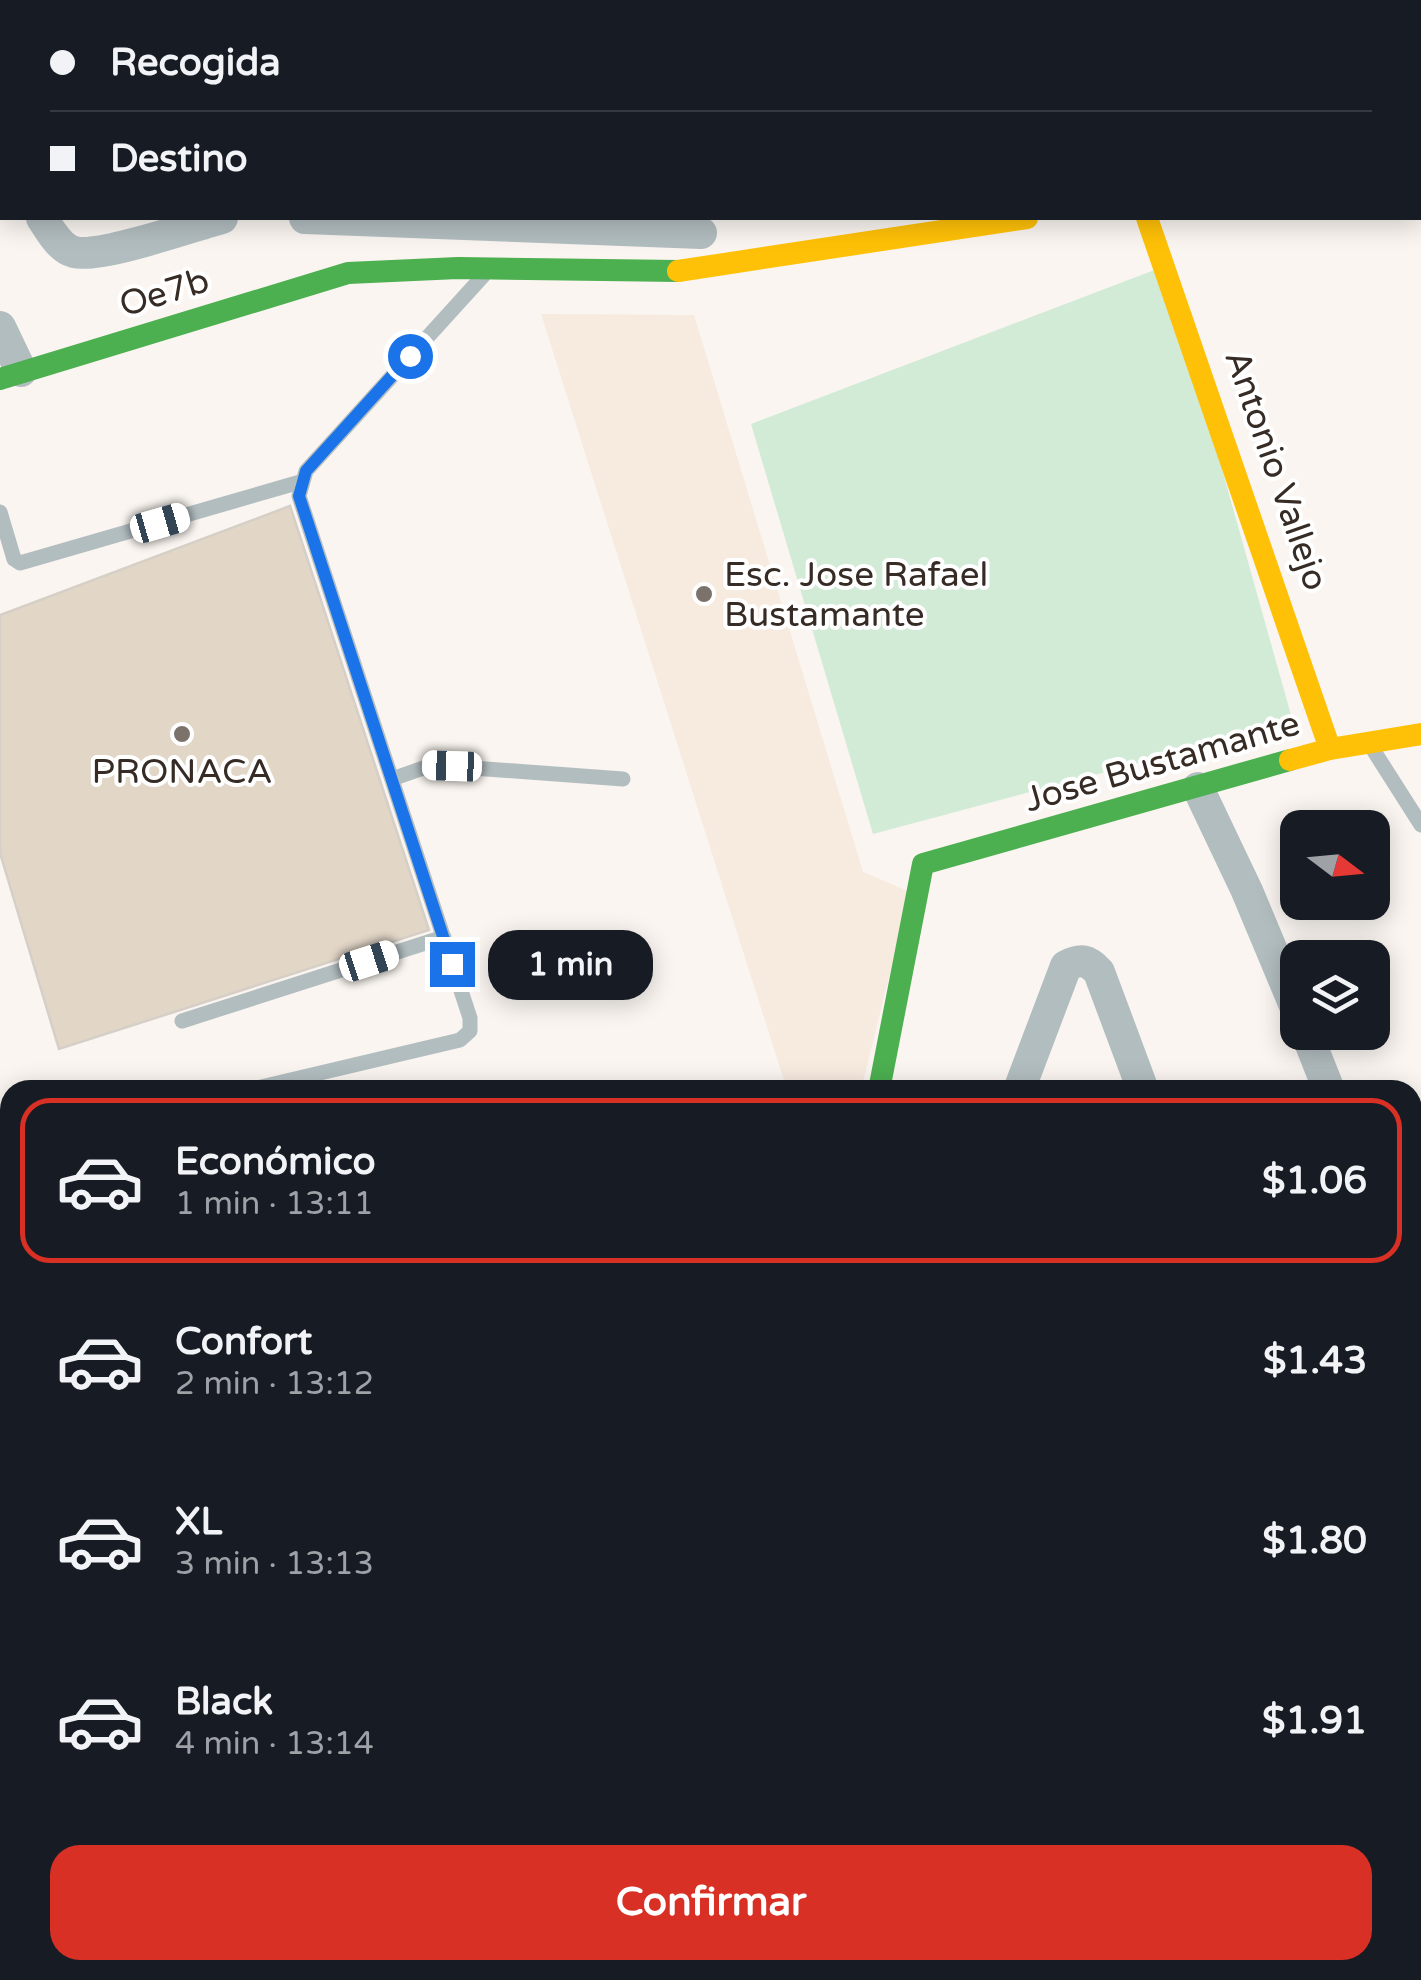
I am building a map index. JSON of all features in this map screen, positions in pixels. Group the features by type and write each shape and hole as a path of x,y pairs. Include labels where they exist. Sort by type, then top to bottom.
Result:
{"street":[{"path":"43,220 58,241 73,252 96,252 215,220"},
{"path":"417,220 700,225 708,266"},
{"name":"Oe7b","path":"10,375 348,272 672,272 1014,220"},
{"name":"Antonio Vallejo","path":"1147,220 1330,750"},
{"path":"0,327 10,375"},
{"name":"Jose Bustamante","path":"881,1080 923,864 1330,750 1421,734"},
{"path":"1198,788 1280,970"},
{"path":"1022,1080 1066,966 1082,960 1091,962 1099,972 1139,1080"},
{"path":"1313,1050 1326,1080"}],"lane":[{"path":"290,1080 460,1040 470,1031 470,1018 299,496 306,471 488,269"},
{"path":"0,512 14,558 20,563 300,482"},
{"path":"1369,745 1421,825"},
{"path":"392,779 432,765 623,779"},
{"path":"182,1021 444,937"}],"shaded area":[{"name":"Esc. Jose Rafael Bustamante","path":"541,314 694,315 863,872 910,892 863,1080 784,1080"}],"green space":[{"path":"1165,266 1293,722 873,834 751,424"}],"building":[{"name":"PRONACA","path":"290,506 429,930 59,1049 0,853 0,615"}],"traffic: fast":[{"path":"0,379 348,273 458,268 678,271"},
{"path":"881,1080 923,864 1290,760"}],"traffic: slow":[{"path":"678,271 1014,220"},
{"path":"1148,220 1330,749"},
{"path":"1290,760 1330,749 1421,734"}],"place":[{"name":"Esc. Jose Rafael Bustamante","path":"704,594"},
{"name":"PRONACA","path":"182,734"}],"route":[{"path":"410,356 306,471 299,496 452,964"}]}
